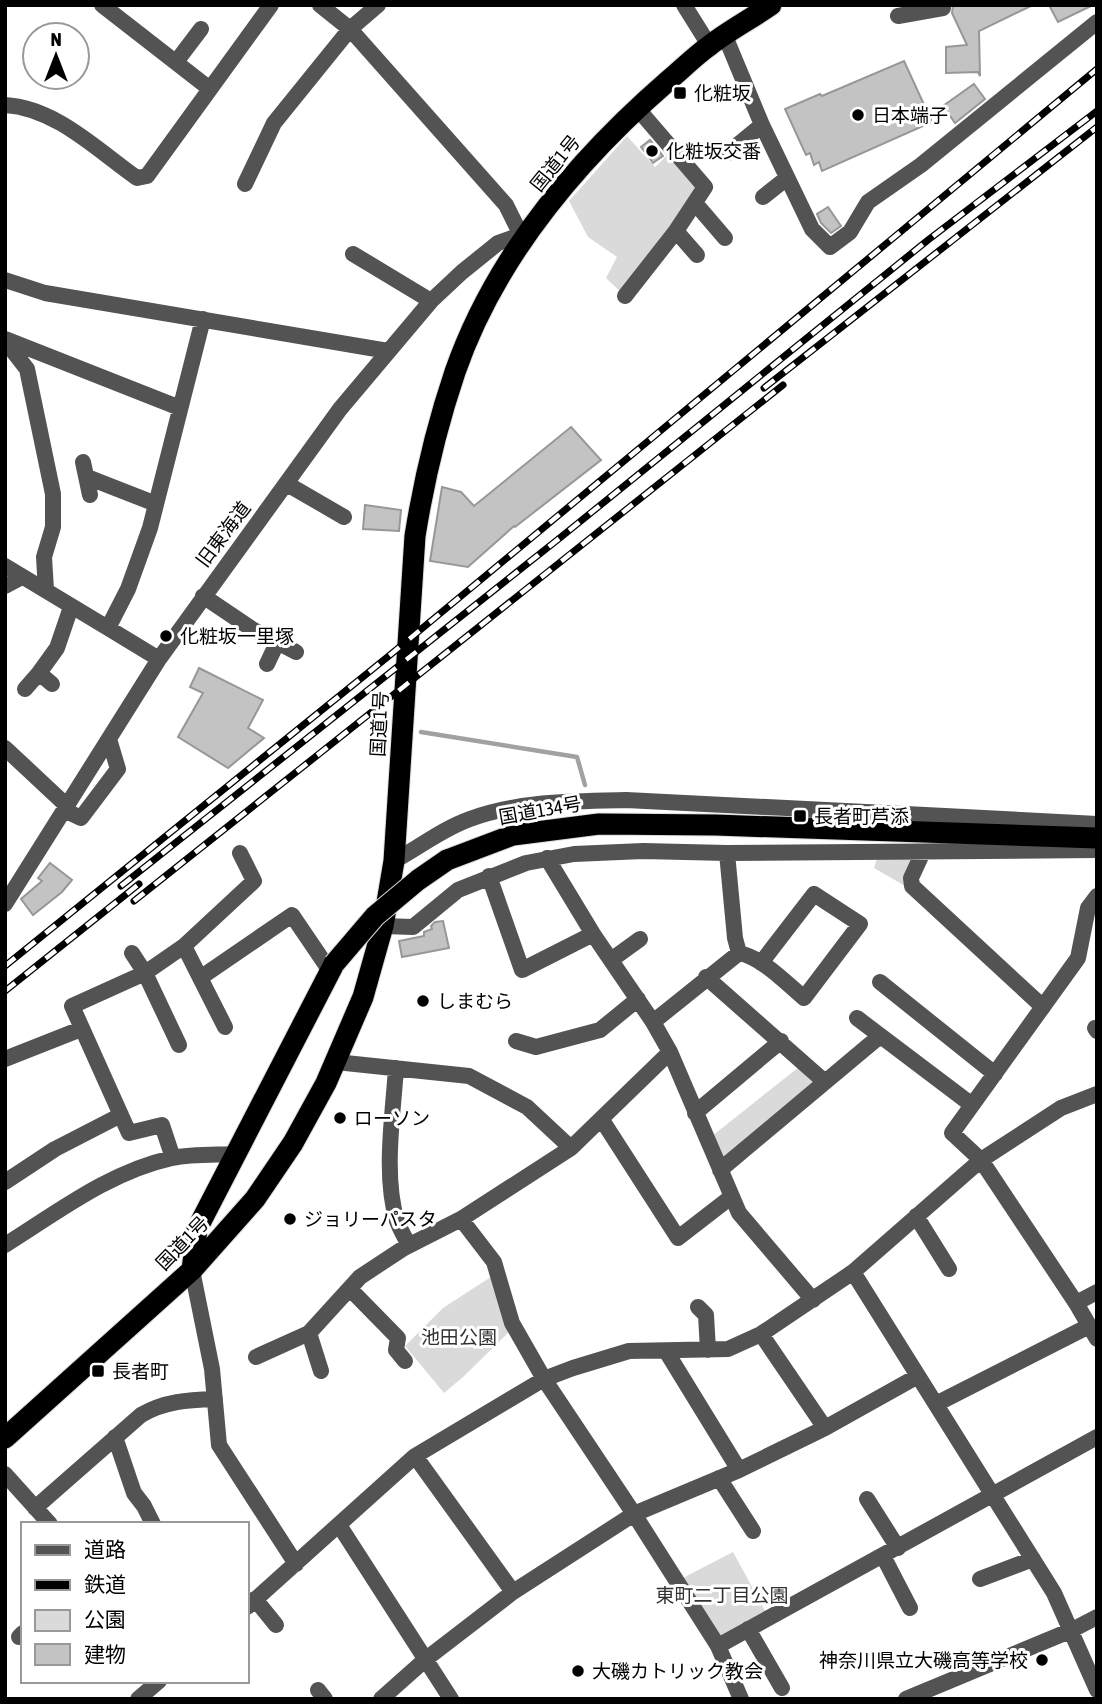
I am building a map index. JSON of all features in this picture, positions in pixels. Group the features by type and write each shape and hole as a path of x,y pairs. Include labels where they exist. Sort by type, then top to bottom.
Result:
{"highway":[{"name":"国道1号","path":"5,1438 192,1270 255,1199 293,1143 335,1062 363,997 383,926 394,861 410,590 423,485 456,370 486,302 525,237 596,148 637,108 717,40 771,5"},
{"name":"国道134号","path":"192,1270 197,1229 332,968 375,916 447,860 513,835 599,824 944,825 1097,838"}],"street":[{"path":"102,5 210,89"},
{"path":"5,105 36,110 59,122 137,178 146,176 271,5"},
{"path":"320,5 350,29 506,205 525,237"},
{"path":"245,184 274,123 350,29 378,5"},
{"path":"684,5 717,40 812,229 830,247 850,232 868,202 920,165 1097,22"},
{"path":"898,16 933,8"},
{"path":"176,62 201,29"},
{"path":"625,296 676,231 705,187 637,108"},
{"path":"728,153 762,125"},
{"path":"763,197 787,178"},
{"path":"695,203 725,238"},
{"path":"676,231 697,255"},
{"name":"旧東海道","path":"5,904 159,659 340,409 431,301 462,272 498,243 525,237"},
{"path":"353,254 431,301"},
{"path":"5,280 46,293 388,351"},
{"path":"108,628 128,589 156,504 203,319"},
{"path":"5,340 180,408"},
{"path":"5,340 27,369 52,494 52,527 44,557 46,590"},
{"path":"90,495 85,470 156,504"},
{"path":"287,484 344,517"},
{"path":"5,566 159,659"},
{"path":"5,586 22,577"},
{"path":"203,596 276,643 296,652"},
{"path":"25,689 45,678 71,607"},
{"path":"267,664 276,643"},
{"path":"5,748 66,808 81,818 118,769 105,745"},
{"path":"394,861 431,837 471,819 506,810 582,801 653,801 944,825 1097,824"},
{"path":"383,926 413,927 458,890 489,876 526,863 575,854 643,851 727,853 1097,850"},
{"path":"923,852 911,878 912,886 1043,1007"},
{"path":"173,1158 162,1125 129,1133 72,1006 145,972 184,946 254,881 240,853"},
{"path":"727,853 735,938 739,953"},
{"path":"547,858 670,1052 739,1213 813,1300"},
{"path":"489,876 522,970 593,934"},
{"path":"653,1023 706,977 739,953 761,963 804,998 860,924 814,894 761,963"},
{"path":"936,1404 1093,1332 981,1160 952,1133 1078,958 1088,908 1097,895"},
{"path":"200,978 292,915 332,968"},
{"path":"611,960 640,939"},
{"path":"184,946 225,1027"},
{"path":"132,953 145,972 179,1045"},
{"path":"706,977 825,1082"},
{"path":"880,982 900,988 936,1015 995,1074"},
{"path":"516,1041 536,1047 570,1046 600,1030 638,999"},
{"path":"857,1018 972,1105"},
{"path":"5,1059 81,1028"},
{"path":"720,1170 880,1036"},
{"path":"695,1113 781,1041"},
{"path":"256,1357 309,1333 360,1278 409,1245 461,1219 571,1148 670,1052"},
{"path":"335,1062 468,1076 527,1107 571,1148"},
{"path":"396,1068 392,1127 392,1198 397,1222 409,1245"},
{"path":"276,1625 251,1603 415,1457 544,1379 629,1352 728,1349 761,1335 852,1272 981,1160 1061,1108 1096,1095"},
{"path":"5,1182 55,1149 121,1115"},
{"path":"602,1120 678,1238 731,1197"},
{"path":"5,1245 89,1191 136,1169 173,1158 236,1154"},
{"path":"916,1216 949,1269"},
{"path":"461,1219 494,1262 512,1323 544,1379 718,1646 741,1699"},
{"path":"192,1270 212,1369 219,1445 296,1564"},
{"path":"852,1272 1054,1592 1097,1690"},
{"path":"350,1289 398,1338 396,1350 405,1361"},
{"path":"1076,1303 1097,1293"},
{"path":"698,1307 706,1315 708,1350"},
{"path":"309,1333 321,1371"},
{"path":"761,1335 825,1429"},
{"path":"666,1351 739,1470"},
{"path":"381,1699 426,1659 513,1592 634,1514 739,1470 825,1429 918,1376"},
{"path":"34,1508 141,1415 156,1406 178,1401 215,1399"},
{"path":"115,1437 134,1493 152,1522"},
{"path":"718,1646 1097,1437"},
{"path":"415,1457 513,1592"},
{"path":"5,1474 48,1522"},
{"path":"719,1478 753,1531"},
{"path":"867,1499 910,1608"},
{"path":"339,1525 451,1699"},
{"path":"980,1579 1033,1559"},
{"path":"906,1699 1072,1630 1097,1616"},
{"path":"748,1629 782,1688"},
{"path":"138,1699 157,1683"}],"green space":[{"path":"627,136 655,167 673,150 705,187 625,296 606,278 617,257 588,237 569,201"},
{"path":"879,852 923,852 905,886 874,868"},
{"path":"804,1063 825,1082 720,1170 707,1140"},
{"name":"池田公園","path":"497,1273 514,1327 444,1393 405,1346 443,1308"},
{"name":"東町二丁目公園","path":"733,1552 769,1618 718,1646 677,1581"}],"building":[{"path":"953,5 1033,5 979,31 980,76 978,72 946,73 946,47 967,45 952,13"},
{"path":"1049,5 1093,5 1058,22"},
{"name":"日本端子","path":"904,61 932,122 822,171 819,162 814,165 810,153 806,155 785,109"},
{"path":"974,84 985,99 955,123 943,106"},
{"name":"化粧坂交番","path":"650,140 663,156 653,163 641,147"},
{"path":"828,207 841,226 831,233 821,223 817,214"},
{"path":"571,427 601,460 514,526 468,567 430,561 442,487 461,492 474,506"},
{"path":"365,505 401,510 399,531 363,529"},
{"path":"199,668 263,700 248,728 264,738 228,768 178,737 203,693 190,687"},
{"path":"50,863 72,880 62,892 33,915 21,899 42,881 38,878"},
{"path":"443,921 449,948 402,957 399,941 424,936 424,932 432,929 431,926 435,922"}],"waterway":[{"path":"421,732 577,757 585,785"}],"railway":[{"path":"5,966 390,655 1097,69"},
{"path":"121,886 561,537 928,240 1097,111"},
{"path":"764,388 1097,127"},
{"path":"134,901 783,385"},
{"path":"5,991 139,884"}],"place":[{"name":"化粧坂","path":"680,93"},
{"name":"日本端子","path":"858,115"},
{"name":"化粧坂交番","path":"652,151"},
{"name":"化粧坂一里塚","path":"166,636"},
{"name":"長者町芦添","path":"800,816"},
{"name":"しまむら","path":"423,1001"},
{"name":"ローソン","path":"340,1118"},
{"name":"ジョリーパスタ","path":"290,1219"},
{"name":"長者町","path":"98,1371"},
{"name":"神奈川県立大磯高等学校","path":"1042,1660"},
{"name":"大磯カトリック教会","path":"578,1671"}]}
